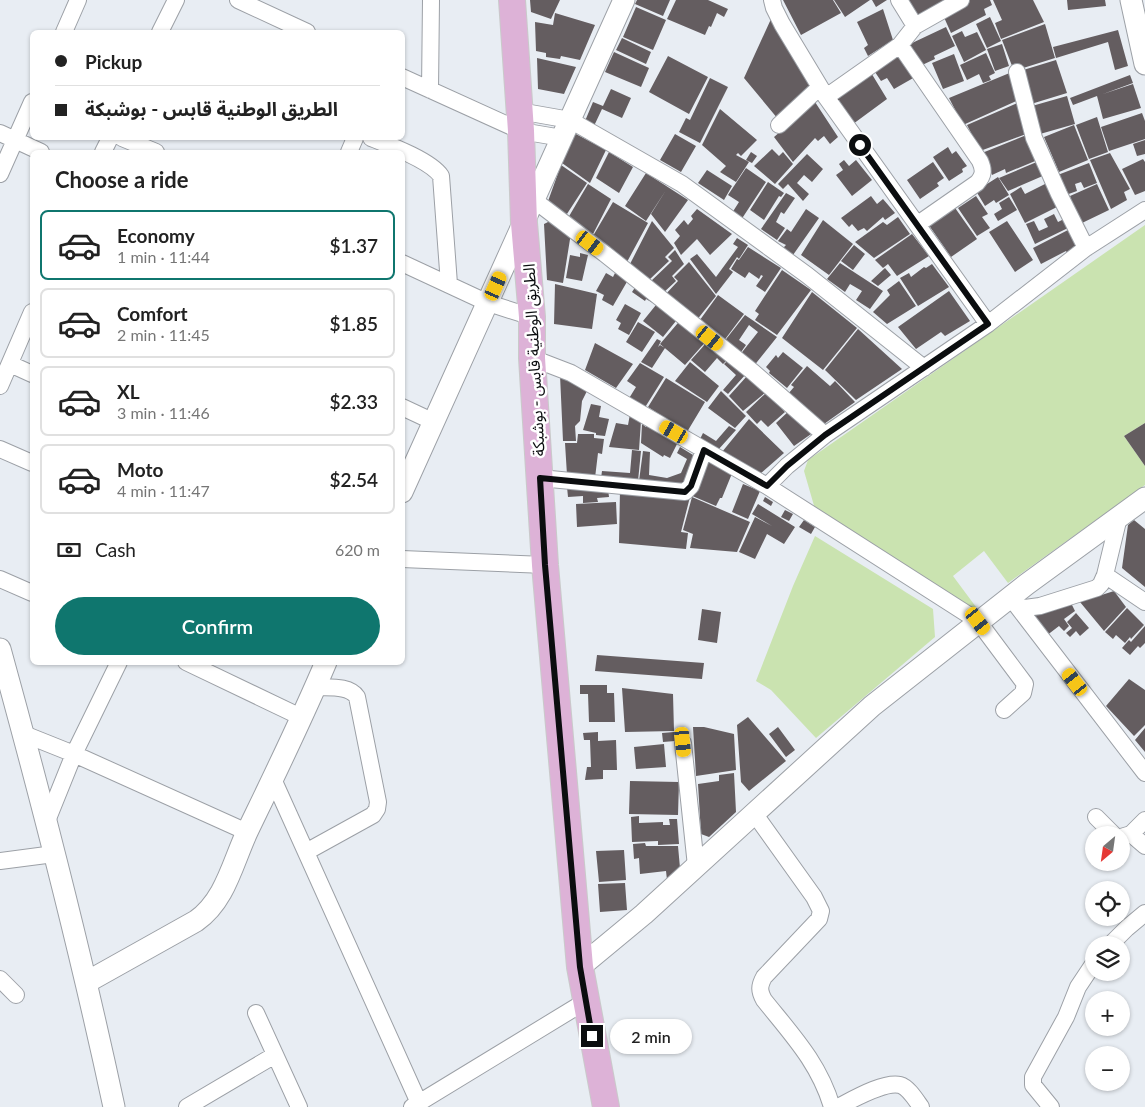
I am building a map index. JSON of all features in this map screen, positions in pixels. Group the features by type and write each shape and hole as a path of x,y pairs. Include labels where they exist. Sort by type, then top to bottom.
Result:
{"main road":[{"name":"الطريق الوطنية قابس - بوشبكة","path":"512,0 520,121 529,212 532,358 545,565 580,967 606,1107"}],"street":[{"path":"65,30 78,0"},
{"path":"161,30 176,0"},
{"path":"238,0 303,30"},
{"path":"430,90 431,0"},
{"path":"405,485 624,0"},
{"path":"772,0 782,24 823,92 988,324"},
{"path":"899,0 915,26"},
{"path":"779,125 823,92 900,45 915,26 961,0"},
{"path":"1131,0 1145,64"},
{"path":"900,45 980,161 983,172 983,176 977,183 918,224"},
{"path":"1017,72 1034,138 1086,248"},
{"path":"405,78 430,90 520,121 566,129 682,184 807,275 924,368"},
{"path":"0,174 30,106"},
{"path":"0,133 37,150"},
{"path":"127,140 151,150"},
{"path":"376,140 402,150"},
{"path":"405,152 435,169 441,176 449,284"},
{"path":"767,486 787,466 825,435 988,324 1086,248 1145,210"},
{"path":"529,212 612,259 753,372 825,435"},
{"path":"405,264 488,303 532,317"},
{"path":"0,386 30,317"},
{"path":"532,358 571,373 767,486 978,621 1025,684 1023,693 1004,710"},
{"path":"10,364 30,373"},
{"path":"405,408 434,422"},
{"path":"0,449 30,462"},
{"path":"540,478 685,492 691,486 704,450"},
{"path":"786,498 787,466"},
{"path":"580,967 644,914 872,706 978,621 1013,602 1145,498"},
{"path":"1013,602 1025,608 1040,606 1097,588 1105,576 1119,517"},
{"path":"405,559 545,565"},
{"path":"1105,576 1145,602"},
{"path":"0,579 30,592"},
{"path":"1013,602 1145,772"},
{"path":"0,649 47,821 87,982 114,1107"},
{"path":"47,821 74,754 118,665"},
{"path":"192,665 302,718"},
{"path":"87,982 196,921 207,914 215,904 325,665"},
{"path":"306,852 373,815 378,802 357,697 351,691 343,689 316,687"},
{"path":"24,734 74,754 247,832"},
{"path":"683,742 696,866"},
{"path":"273,779 415,1105 586,1001"},
{"path":"754,813 814,896 821,911 819,919 764,977 759,992 803,1048 826,1086 832,1107"},
{"path":"1096,816 1105,826"},
{"path":"1130,832 1145,820"},
{"path":"1130,837 1145,846"},
{"path":"0,861 54,854"},
{"path":"1119,936 1145,913"},
{"path":"1051,1107 1033,1085 1033,1077 1066,1017 1078,987 1085,977"},
{"path":"0,979 16,996"},
{"path":"256,1013 299,1107"},
{"path":"187,1107 275,1055"},
{"path":"838,1107 887,1085 899,1084 905,1087 921,1107"}],"green space":[{"path":"1145,225 1145,423 1124,436 1145,466 1145,485 1008,583 984,551 953,576 976,607 972,610 817,516 804,471 808,460"},
{"path":"815,536 933,609 935,637 816,738 771,690 756,681 793,586"}],"building":[{"path":"530,0 560,0 551,19 531,12"},
{"path":"637,0 670,0 663,16 635,4"},
{"path":"676,0 708,0 728,9 724,17 717,13 705,35 667,19"},
{"path":"783,0 833,0 841,13 801,35"},
{"path":"834,0 870,0 845,17"},
{"path":"872,0 887,0 876,7"},
{"path":"906,0 948,0 917,19"},
{"path":"969,0 990,0 992,5 984,9 986,15 951,33 943,15"},
{"path":"993,0 1033,0 1044,22 1001,39 995,23 1002,20"},
{"path":"1067,0 1105,0 1106,6 1068,10"},
{"path":"636,7 666,20 653,50 623,37"},
{"path":"883,9 893,40 868,56 864,48 868,45 857,22"},
{"path":"555,13 595,25 580,60 561,56 560,59 546,57 546,53 536,51 535,22 553,25"},
{"path":"990,17 1001,41 987,48 976,24"},
{"path":"771,19 812,87 778,119 744,78"},
{"path":"1045,24 1055,58 1014,71 1002,40"},
{"path":"946,27 955,46 934,56 935,59 920,66 910,44"},
{"path":"1118,30 1128,66 1115,70 1108,42 1056,58 1053,47"},
{"path":"962,31 965,37 977,32 986,50 964,62 952,36"},
{"path":"622,38 651,52 646,64 616,50"},
{"path":"1002,44 1009,66 995,71 987,49"},
{"path":"614,52 649,68 641,87 605,72"},
{"path":"900,53 915,77 894,89 887,78 881,81 873,69"},
{"path":"986,53 995,73 989,76 991,80 983,83 979,74 967,80 960,65"},
{"path":"954,54 964,81 943,89 932,63"},
{"path":"668,56 708,77 689,114 649,92"},
{"path":"537,58 576,67 564,94 538,89"},
{"path":"1056,60 1067,93 1031,104 1020,71"},
{"path":"870,71 887,99 853,124 835,97"},
{"path":"1012,72 1021,99 963,125 949,98"},
{"path":"1130,75 1133,83 1103,94 1133,84 1141,108 1103,119 1097,96 1073,105 1070,98"},
{"path":"710,78 728,87 700,143 679,132 686,118 690,120"},
{"path":"611,89 631,98 622,118 602,109 594,126 585,121 593,102 603,106"},
{"path":"1067,96 1075,124 1040,134 1032,106"},
{"path":"815,102 838,137 830,144 824,136 818,141 815,138 793,162 774,137"},
{"path":"1020,102 1029,133 980,151 967,125"},
{"path":"720,109 757,140 741,156 738,153 736,155 749,162 736,182 720,172 726,166 702,145"},
{"path":"1142,113 1145,121 1145,139 1109,151 1101,127"},
{"path":"1097,117 1108,152 1089,159 1076,125"},
{"path":"1074,125 1088,160 1059,172 1044,137"},
{"path":"574,133 606,150 590,183 562,163"},
{"path":"675,134 696,146 681,172 660,160"},
{"path":"1029,134 1040,159 1006,173 1005,169 992,175 982,153"},
{"path":"1145,140 1145,154 1137,156 1133,144"},
{"path":"948,147 952,154 956,151 967,166 962,169 963,172 949,181 933,157"},
{"path":"772,149 779,156 783,152 793,164 775,184 754,166"},
{"path":"609,152 633,167 619,193 596,178"},
{"path":"751,152 757,156 752,163 746,160"},
{"path":"1110,153 1130,189 1124,192 1127,200 1111,209 1090,160"},
{"path":"807,154 823,169 812,182 804,175 797,183 809,194 803,201 788,184 783,189 778,184"},
{"path":"1143,159 1145,162 1145,191 1135,195 1122,169"},
{"path":"844,160 849,166 856,160 872,180 852,196 836,175 843,170 839,164"},
{"path":"1039,161 1045,175 1008,191 999,178"},
{"path":"933,162 944,178 937,183 939,186 920,199 907,180"},
{"path":"1089,163 1097,183 1084,188 1081,182 1075,184 1077,191 1063,196 1055,176"},
{"path":"561,165 587,183 565,217 547,204"},
{"path":"746,168 766,182 741,220 732,213 739,202 728,195"},
{"path":"707,170 732,186 724,200 698,183"},
{"path":"646,173 688,200 665,232 651,214 666,190 646,221 625,206"},
{"path":"998,177 1009,195 996,203 994,200 985,206 976,191"},
{"path":"768,182 784,193 781,197 779,196 764,220 750,210"},
{"path":"1049,182 1059,206 1025,223 1010,194 1021,187 1025,194"},
{"path":"588,184 611,199 592,236 568,218"},
{"path":"1097,184 1109,210 1082,223 1068,201 1071,199 1070,196"},
{"path":"786,193 795,198 784,214 781,212 776,222 785,228 777,240 761,229"},
{"path":"871,196 877,204 883,199 895,213 885,220 883,217 867,231 864,228 858,231 852,224 849,227 841,218"},
{"path":"976,196 988,214 982,217 990,228 977,236 958,208"},
{"path":"1009,197 1017,210 998,221 994,214 1002,209 999,203"},
{"path":"613,202 648,223 627,262 593,236"},
{"path":"953,205 977,239 951,257 928,224"},
{"path":"697,209 732,234 710,255 697,239 681,255 674,243 680,236 675,230 684,220 688,225 693,219 691,216"},
{"path":"806,209 819,218 793,255 783,248 786,245 778,241 787,229 791,232"},
{"path":"1054,214 1058,222 1064,219 1068,228 1035,244 1026,224 1034,221 1039,231 1048,227 1044,219"},
{"path":"898,217 910,234 874,258 855,242 883,222 887,225"},
{"path":"554,219 571,233 563,283 547,280 544,224"},
{"path":"823,220 853,244 829,275 801,255"},
{"path":"652,221 674,248 665,257 669,261 649,280 630,264"},
{"path":"1007,221 1033,260 1015,272 989,232"},
{"path":"1068,230 1077,247 1041,264 1033,248"},
{"path":"912,234 929,256 897,276 888,264 883,268 875,260"},
{"path":"737,238 748,245 739,259 737,257 729,269 733,272 716,294 690,259 697,254 716,277 738,247 733,244"},
{"path":"854,245 865,254 853,270 841,261"},
{"path":"748,247 781,268 765,292 756,286 763,276 761,275 759,279 749,272 745,278 731,269"},
{"path":"675,250 684,264 672,276 676,281 662,294 650,282 672,261 668,257"},
{"path":"580,253 588,255 582,281 566,278 570,255 580,257"},
{"path":"689,262 716,296 696,321 664,296 678,281 674,277"},
{"path":"840,263 883,291 870,309 856,300 862,291 850,284 845,292 827,279"},
{"path":"932,264 949,287 918,306 900,278 909,273 911,277 924,267 926,268"},
{"path":"885,268 891,275 878,286 871,281"},
{"path":"782,270 811,290 777,335 755,320 759,314 755,311"},
{"path":"606,273 613,277 615,273 628,280 613,306 602,300 604,295 596,291"},
{"path":"899,281 916,306 887,324 873,312 890,295 887,290"},
{"path":"638,283 653,303 646,299 645,301 632,292"},
{"path":"555,284 597,294 592,329 554,324"},
{"path":"949,291 970,321 945,336 941,332 916,349 898,327"},
{"path":"812,292 857,328 823,370 782,338"},
{"path":"718,295 744,314 723,342 697,324"},
{"path":"660,300 680,316 663,337 643,321"},
{"path":"625,304 641,313 629,335 618,329 621,323 616,320"},
{"path":"745,315 777,337 753,367 739,356 758,332 749,325 739,340 746,345 739,355 723,343"},
{"path":"683,317 708,339 685,365 660,344"},
{"path":"638,322 655,332 642,352 626,342"},
{"path":"858,329 902,369 856,400 825,370"},
{"path":"657,339 661,341 658,347 660,345 665,348 652,368 641,362"},
{"path":"708,341 728,359 723,364 717,358 705,372 691,360"},
{"path":"595,343 633,364 616,388 585,370"},
{"path":"783,352 803,368 787,388 769,373 770,371 766,367 776,355 778,358"},
{"path":"729,359 746,374 728,394 723,390 736,375 724,364"},
{"path":"690,362 719,386 707,402 675,381"},
{"path":"640,363 664,377 644,409 628,400 636,387 627,381"},
{"path":"807,366 830,386 835,381 855,402 824,424 788,394 794,387 791,385"},
{"path":"560,375 588,389 582,401 580,421 575,426 576,441 563,441"},
{"path":"747,376 766,392 743,411 729,396"},
{"path":"666,378 705,402 687,432 648,407"},
{"path":"721,391 746,416 735,428 708,408"},
{"path":"767,392 785,412 768,427 761,420 757,424 746,412"},
{"path":"591,404 601,406 599,417 609,419 605,436 583,430"},
{"path":"790,410 814,432 794,446 776,423"},
{"path":"630,414 641,421 639,450 609,447 616,423 628,425"},
{"path":"749,419 784,453 760,474 722,452"},
{"path":"1145,423 1145,466 1124,436"},
{"path":"642,424 646,427 647,424 677,444 670,458 664,455 663,457 641,443"},
{"path":"729,426 736,430 718,450 700,439 703,433 716,441"},
{"path":"578,434 594,434 594,438 604,439 602,454 598,453 595,478 567,475 565,443 577,443"},
{"path":"680,447 698,458 686,482 681,484 639,481 643,451 650,452 649,475 667,478 681,473 687,459 677,453"},
{"path":"632,450 641,451 638,481 601,478 602,471 630,473"},
{"path":"705,459 733,471 722,498 720,498 716,506 690,495"},
{"path":"743,484 760,491 748,519 732,512"},
{"path":"567,487 608,489 609,497 597,498 598,502 583,503 583,496 568,497"},
{"path":"620,490 690,497 681,532 688,533 686,549 619,543"},
{"path":"692,497 750,522 737,552 690,548 693,534 683,530"},
{"path":"765,497 773,502 771,506 763,501"},
{"path":"616,502 617,524 577,527 576,504"},
{"path":"758,504 795,527 784,544 767,534 755,559 739,552 755,517 772,526 752,514"},
{"path":"785,510 793,514 789,521 781,517"},
{"path":"804,520 815,527 811,534 799,527"},
{"path":"1134,520 1145,529 1145,587 1122,568 1128,525"},
{"path":"1114,591 1126,607 1104,631 1080,602"},
{"path":"1071,603 1075,611 1064,619 1069,626 1064,631 1059,626 1046,636 1032,614"},
{"path":"1127,608 1144,625 1125,643 1116,635 1113,639 1105,632"},
{"path":"702,609 721,612 717,643 698,640"},
{"path":"1076,613 1089,628 1080,636 1076,631 1070,637 1066,633 1072,628 1067,622"},
{"path":"1145,626 1145,643 1140,648 1138,646 1130,655 1122,648 1129,640 1131,642"},
{"path":"597,655 704,663 702,679 595,671"},
{"path":"1129,679 1145,690 1145,725 1134,736 1106,706"},
{"path":"580,685 607,685 607,693 614,693 615,722 589,722 588,694 580,694"},
{"path":"622,688 673,694 674,731 625,732"},
{"path":"748,717 786,761 749,791 741,782 737,725"},
{"path":"693,727 704,727 734,734 736,770 696,776"},
{"path":"778,727 795,750 786,757 769,734"},
{"path":"1145,728 1145,752 1135,740"},
{"path":"598,732 598,741 616,740 617,770 603,770 603,779 585,780 587,767 591,767 590,740 584,740 583,733"},
{"path":"674,732 675,741 663,742 662,733"},
{"path":"664,744 666,767 636,769 634,747"},
{"path":"734,773 736,812 709,837 701,834 698,784 719,781 719,775"},
{"path":"630,781 679,782 678,815 629,814"},
{"path":"639,816 639,823 663,822 663,825 670,825 669,819 677,819 679,844 658,845 658,841 632,842 631,817"},
{"path":"645,843 646,846 678,846 680,868 667,880 666,871 640,874 639,858 634,859 633,844"},
{"path":"624,850 626,880 599,882 596,851"},
{"path":"625,883 627,910 600,912 598,884"}],"route":[{"path":"592,1036 580,967 545,565 540,478 685,492 691,486 704,450 767,486 787,466 825,435 988,324 860,145"}]}
